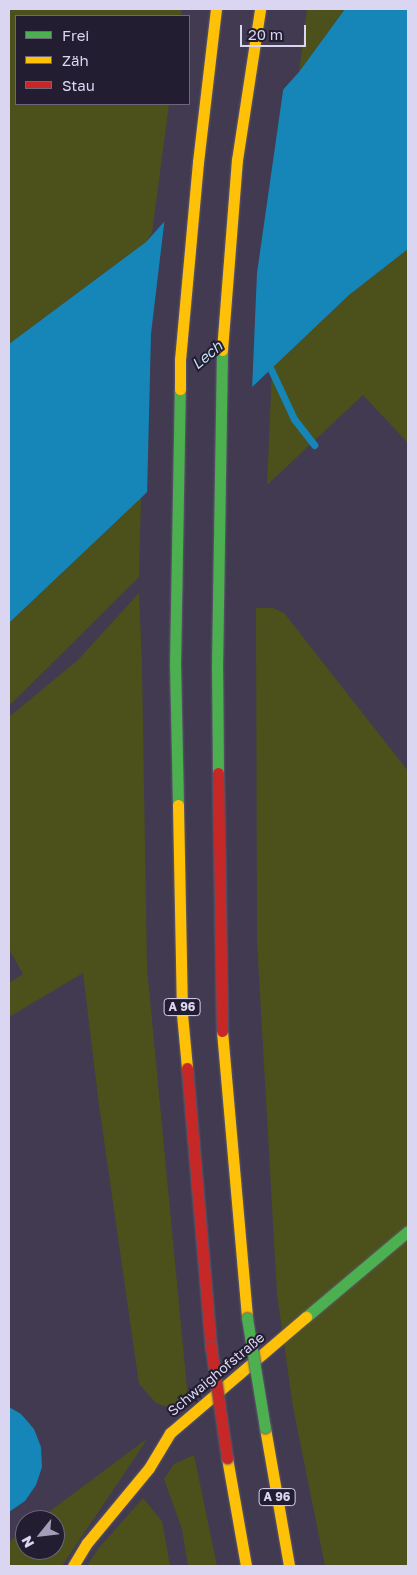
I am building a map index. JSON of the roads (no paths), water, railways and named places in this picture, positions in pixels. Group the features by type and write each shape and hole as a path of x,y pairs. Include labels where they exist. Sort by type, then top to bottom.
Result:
{"main road":[{"name":"A 96","path":"216,9 198,162 180,360 175,666 182,1014 211,1347 227,1458 246,1566"},
{"name":"A 96","path":"260,9 237,160 220,362 217,668 221,1014 247,1318 289,1566"},
{"name":"Schwaighofstraße","path":"73,1566 88,1543 149,1468 170,1433 408,1231"}],"water":[{"name":"Lech","path":"345,9 408,9 408,249 349,295 251,388 141,498 9,623 9,344 146,242 299,72"},
{"path":"9,1407 21,1414 34,1429 41,1447 42,1467 36,1485 25,1501 9,1512"}],"waterway":[{"path":"267,361 294,419 314,445"}]}
